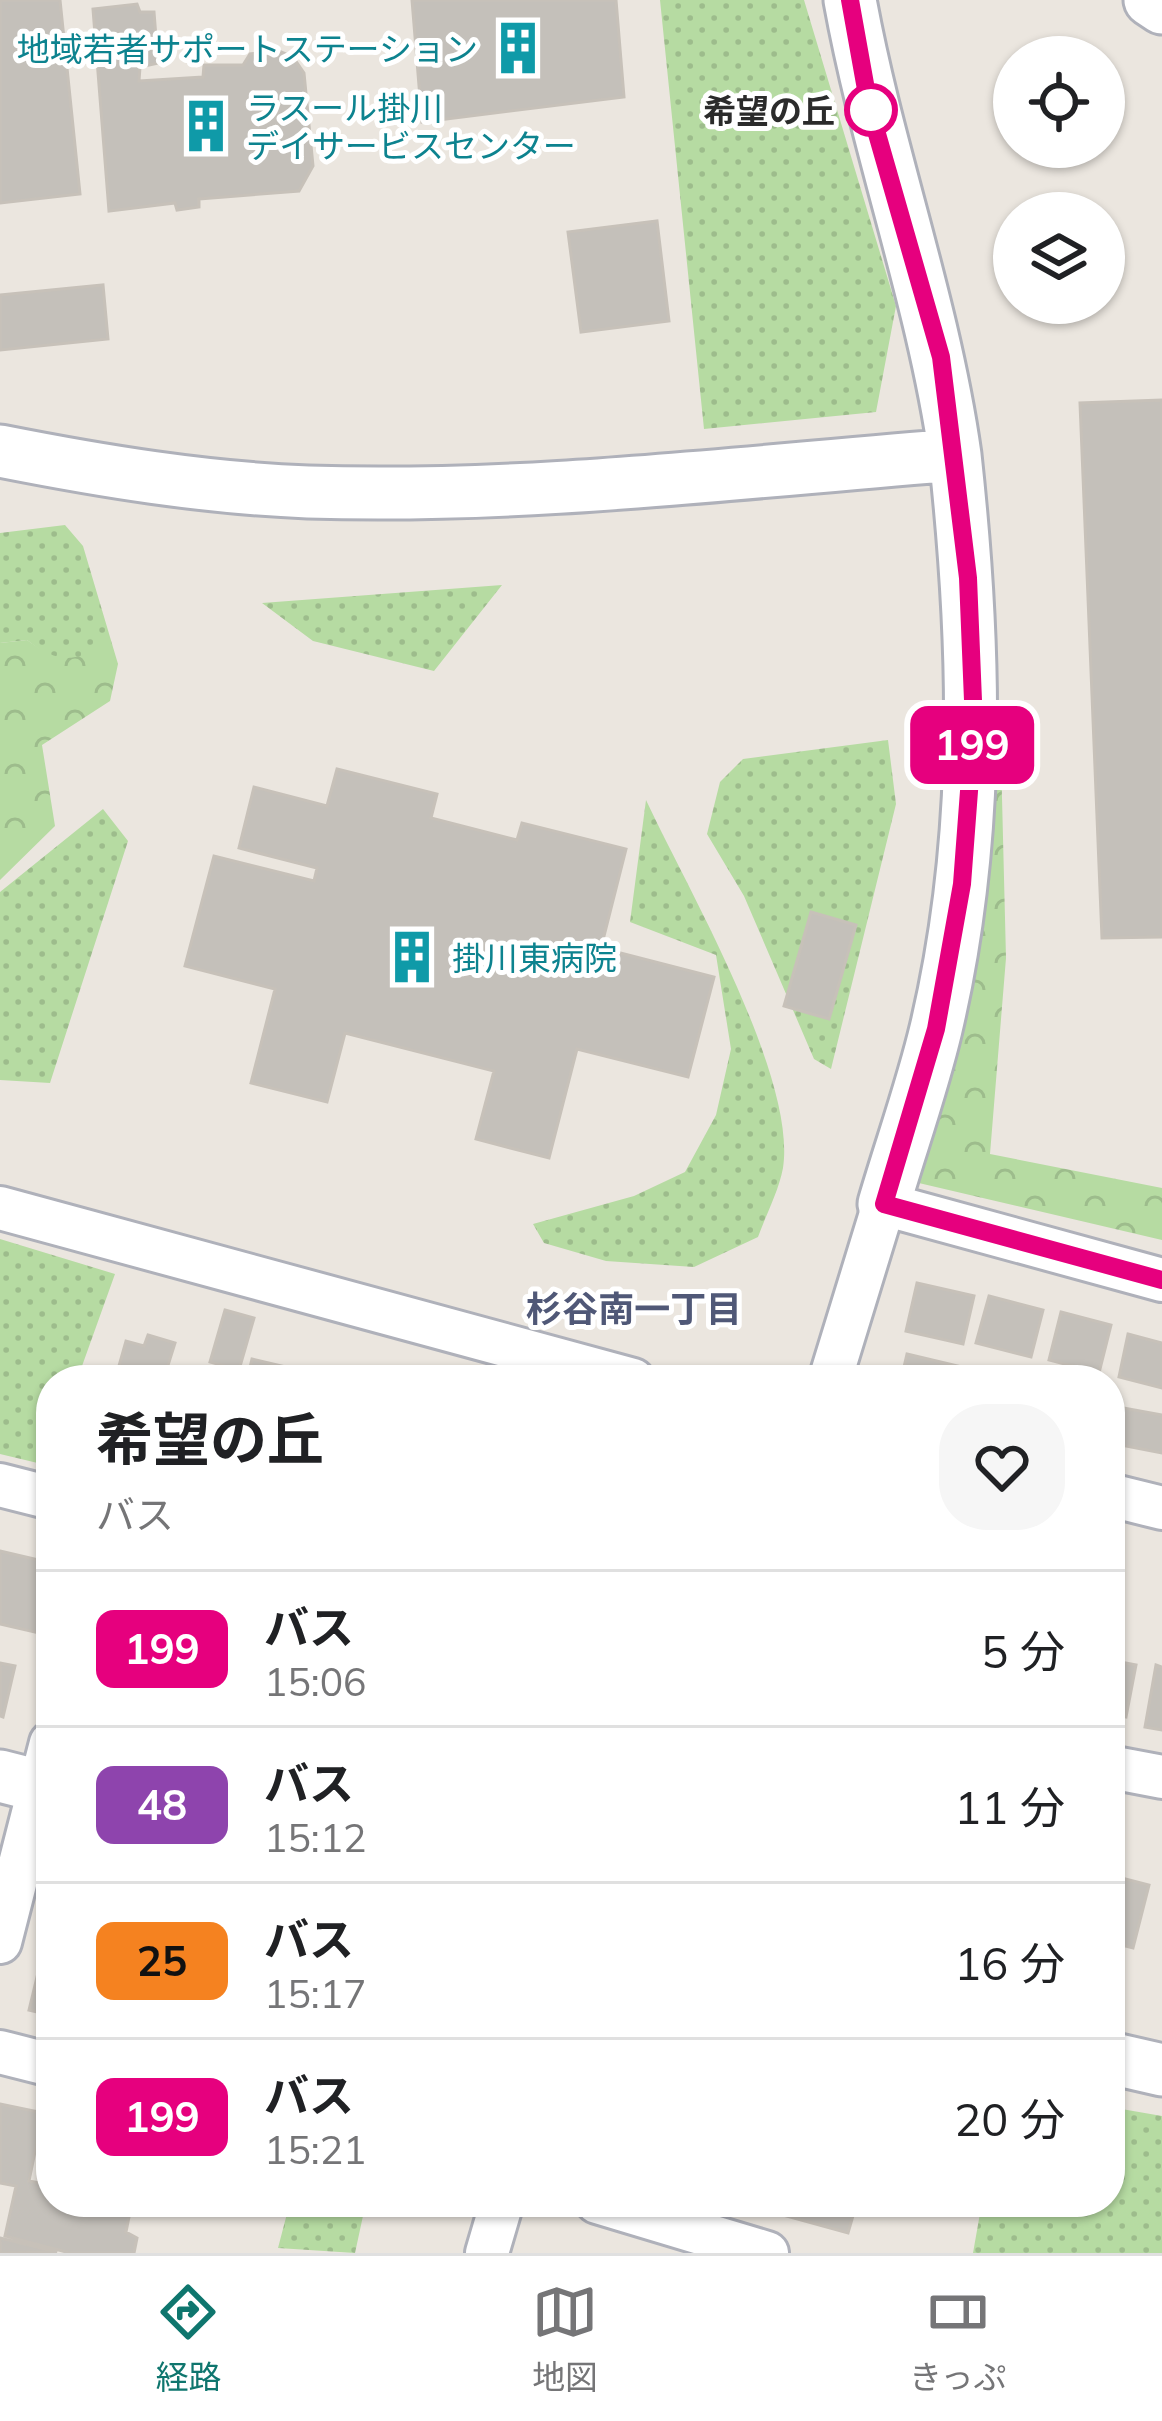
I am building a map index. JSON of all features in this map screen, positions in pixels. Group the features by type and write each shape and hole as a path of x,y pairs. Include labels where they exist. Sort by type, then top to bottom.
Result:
{"street":[{"path":"835,1365 936,1029 962,884 974,725 968,578 941,357 869,106 850,0"},
{"path":"1150,0 1162,8"},
{"path":"0,451 163,478 305,492 478,492 955,455"},
{"path":"884,1204 1162,1280"},
{"path":"0,1208 549,1365"},
{"path":"0,1485 36,1494"},
{"path":"1125,1499 1162,1508"},
{"path":"1125,1769 1162,1777"},
{"path":"0,1942 35,1774"},
{"path":"0,2052 36,2061"},
{"path":"1125,2062 1162,2070"},
{"path":"487,2253 498,2217"},
{"path":"651,2217 767,2253"}],"green space":[{"path":"660,0 804,0 896,306 876,412 704,429"},
{"path":"65,525 83,546 118,664 52,659 27,640 0,643 0,533"},
{"path":"502,585 434,671 313,641 262,603"},
{"path":"27,640 65,658 106,647 118,664 110,701 42,745 55,826 0,880 0,643"},
{"path":"888,740 896,804 831,1069 814,1059 744,896 707,834 720,782 743,759"},
{"path":"981,756 1001,757 1006,958 990,1154 1162,1188 1162,1240 906,1180"},
{"path":"646,800 735,982 773,1084 783,1129 783,1168 758,1237 694,1267 606,1261 544,1243 533,1224 634,1196 685,1172 716,1115 731,1049 716,955 630,922"},
{"path":"103,809 128,841 50,1083 0,1080 0,892"},
{"path":"0,1239 115,1274 82,1365 36,1365 36,1463 0,1454"},
{"path":"1125,2110 1162,2116 1162,2253 973,2253 979,2217 1125,2217"},
{"path":"286,2217 363,2217 355,2253 278,2248"}],"building":[{"path":"0,0 60,0 80,194 0,203"},
{"name":"地域若者サポートステーション","path":"412,0 616,0 624,97 422,122"},
{"name":"ラスール掛川 デイサービスセンター","path":"137,4 140,12 154,12 158,63 140,67 139,81 203,77 204,65 243,65 250,54 279,51 293,57 304,73 313,166 299,191 199,199 199,207 177,210 175,203 109,211 93,9"},
{"path":"657,221 669,321 581,332 568,232"},
{"path":"103,285 108,339 0,350 0,295"},
{"path":"1162,400 1162,937 1102,938 1080,403"},
{"name":"掛川東病院","path":"337,769 437,794 431,818 517,840 522,823 626,849 601,948 714,977 688,1077 577,1049 549,1158 476,1139 494,1071 345,1033 327,1102 251,1083 275,989 185,966 214,856 314,881 317,868 239,848 254,787 327,806"},
{"path":"811,912 856,925 829,1019 784,1006"},
{"path":"917,1283 974,1296 963,1344 906,1331"},
{"path":"989,1296 1043,1310 1031,1357 976,1343"},
{"path":"225,1310 254,1318 240,1365 210,1362"},
{"path":"1061,1312 1111,1325 1101,1365 1049,1360"},
{"path":"1128,1334 1162,1343 1162,1388 1125,1379 1122,1365"},
{"path":"148,1335 175,1343 168,1365 119,1365 126,1341 144,1346"},
{"path":"907,1354 954,1365 904,1365"},
{"path":"1125,1408 1162,1415 1162,1453 1125,1446"},
{"path":"0,1551 36,1559 36,1632 0,1624"},
{"path":"0,1663 15,1666 3,1717 0,1716"},
{"path":"1125,1663 1136,1665 1125,1717"},
{"path":"1156,1665 1162,1667 1162,1730 1145,1727"},
{"path":"1125,1879 1149,1885 1133,1948 1125,1946"},
{"path":"36,1981 36,2012 29,2010"},
{"path":"0,2104 36,2112 29,2181 36,2182 36,2217 129,2217 126,2232 137,2238 134,2253 70,2253 5,2236 16,2186 0,2183"},
{"path":"790,2217 853,2217 848,2233"},
{"path":"0,2238 57,2252 0,2253"}],"bus line":[{"name":"199","path":"850,0 869,106 941,357 968,578 974,725 962,884 936,1029 884,1204 1162,1280"}],"place":[{"name":"地域若者サポートステーション","path":"518,48"},
{"name":"希望の丘","path":"871,110"},
{"name":"ラスール掛川 デイサービスセンター","path":"206,126"},
{"name":"掛川東病院","path":"412,957"}],"district":[{"name":"杉谷南一丁目","path":"634,1308"}]}
